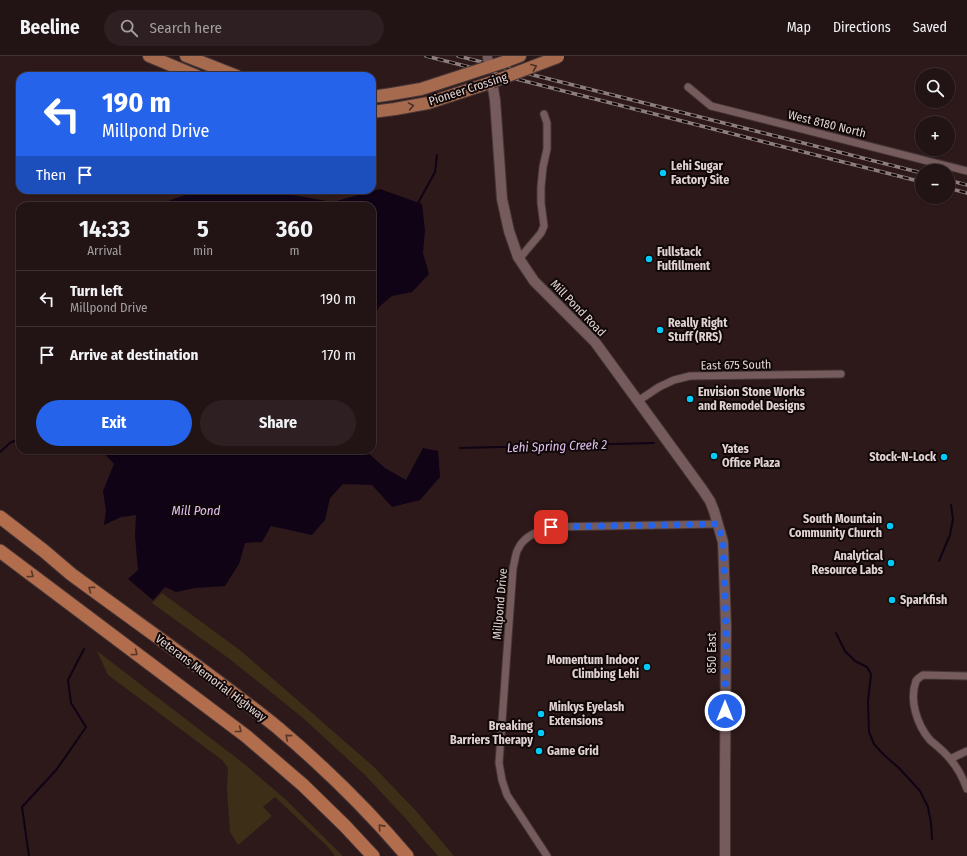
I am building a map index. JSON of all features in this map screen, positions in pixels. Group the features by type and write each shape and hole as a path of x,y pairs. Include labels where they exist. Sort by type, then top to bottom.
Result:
{"highway":[{"path":"149,56 187,72"},
{"path":"186,56 227,72"},
{"name":"Pioneer Crossing","path":"376,96 421,89 444,82 488,62 520,56"},
{"name":"Pioneer Crossing","path":"376,111 428,103 492,82 559,57"},
{"name":"Veterans Memorial Highway","path":"0,517 84,583 243,701 278,729 325,769 378,823 407,856"},
{"name":"Veterans Memorial Highway","path":"0,551 246,736 304,785 374,856"},
{"path":"345,826 365,856"}],"main road":[{"name":"Mill Pond Road","path":"492,82 495,102 502,199 509,231 518,257 534,281 595,342 702,489 710,501 718,524"},
{"name":"850 East","path":"718,524 723,542 726,628 725,856"}],"street":[{"name":"West 8180 North","path":"688,87 711,106 967,171"},
{"path":"520,260 542,233 544,226 540,204 543,167 547,149 546,123 544,114"},
{"name":"East 675 South","path":"638,401 659,387 674,380 690,376 841,374"},
{"name":"Millpond Drive","path":"546,856 507,795 499,764 513,568 517,550 526,539 537,532 551,527 718,524"},
{"path":"967,676 922,674 917,680 913,696 915,711 921,726 929,739 950,759 961,774 967,789"},
{"path":"950,759 967,751"}],"shaded area":[{"path":"162,593 241,651 374,767 416,811 454,856 438,856 365,775 303,718 231,660 152,603"},
{"path":"97,651 243,763 284,798 343,856 335,856 328,847 275,797 263,807 272,816 238,845 230,832 227,789 228,768 222,760 108,675"}],"water":[{"path":"380,189 422,204 425,230 423,253 429,274 412,292 392,296 379,307 376,313 376,202 333,202 362,194 376,194 376,190"},
{"path":"188,194 287,194 333,202 165,202"},
{"name":"Mill Pond","path":"423,448 438,451 440,477 420,500 392,507 372,485 343,484 330,498 325,520 312,535 271,526 262,542 245,543 239,564 225,586 195,588 176,592 165,587 153,600 128,579 138,570 135,536 136,515 121,517 104,525 106,511 103,491 114,464 105,454 369,454 385,468 406,480"}],"waterway":[{"path":"418,203 435,172 437,155"},
{"path":"0,452 16,440"},
{"name":"Lehi Spring Creek 2","path":"460,448 654,443"},
{"path":"939,561 950,535 953,519 951,505"},
{"path":"836,633 845,651 855,661 867,667 871,674 868,702 869,732 874,744 920,791 928,807 932,839"},
{"path":"29,856 22,807 57,769 86,727 71,703 68,680 84,649"}],"railway":[{"path":"426,56 915,180"},
{"path":"458,56 915,171"},
{"path":"955,182 967,185"},
{"path":"955,190 967,193"}],"place":[{"name":"Lehi Sugar Factory Site","path":"663,173"},
{"name":"Fullstack Fulfillment","path":"649,259"},
{"name":"Really Right Stuff (RRS)","path":"660,330"},
{"name":"Envision Stone Works and Remodel Designs","path":"690,399"},
{"name":"Yates Office Plaza","path":"714,456"},
{"name":"Stock-N-Lock","path":"944,457"},
{"name":"South Mountain Community Church","path":"890,526"},
{"name":"Analytical Resource Labs","path":"891,563"},
{"name":"Sparkfish","path":"892,600"},
{"name":"Momentum Indoor Climbing Lehi","path":"647,667"},
{"name":"Minkys Eyelash Extensions","path":"541,714"},
{"name":"Breaking Barriers Therapy","path":"541,733"},
{"name":"Game Grid","path":"539,751"}],"route":[{"path":"551,527 718,524 723,542 726,628 725,711"}]}
